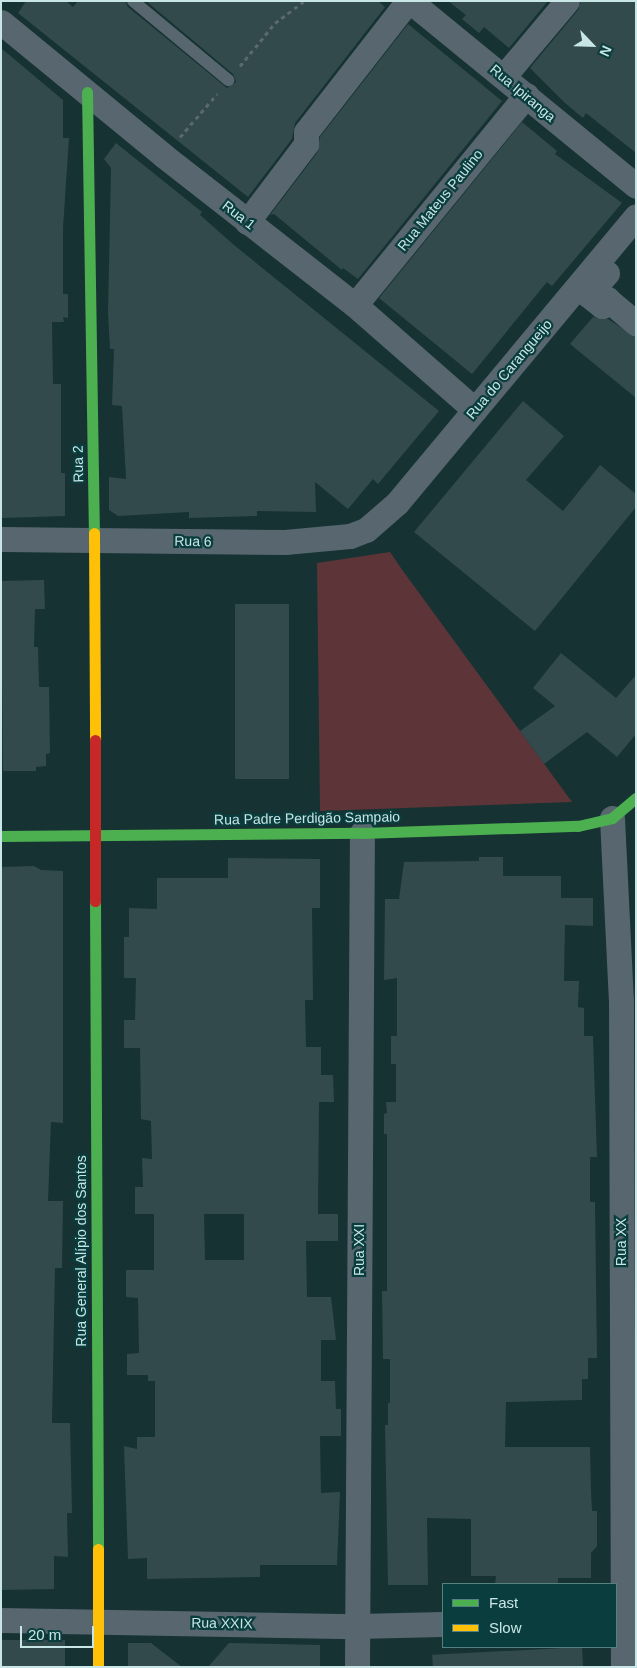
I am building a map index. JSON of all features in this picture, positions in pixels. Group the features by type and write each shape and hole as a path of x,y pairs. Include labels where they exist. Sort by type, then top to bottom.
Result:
{"street":[{"name":"Rua Ipiranga","path":"409,1 504,76 636,186"},
{"path":"247,222 306,144 306,132 409,1"},
{"path":"504,76 567,1"},
{"name":"Rua 1","path":"1,22 247,222 355,305 476,410"},
{"name":"Rua 2","path":"87,92 94,539 93,836"},
{"name":"Rua Mateus Paulino","path":"355,305 526,95"},
{"name":"Rua do Carangueijo","path":"380,519 476,410 636,216"},
{"path":"636,238 588,295 602,306 607,299 636,322"},
{"name":"Rua 6","path":"1,539 285,542 350,536 366,530 380,519"},
{"path":"612,818 636,798"},
{"name":"Rua Padre Perdigão Sampaio","path":"1,836 362,833 578,826 612,818"},
{"name":"Rua XX","path":"612,818 621,1000 628,1254 623,1667"},
{"name":"Rua XXI","path":"357,1667 362,833"},
{"name":"Rua General Alípio dos Santos","path":"93,836 98,1667"},
{"name":"Rua XXIX","path":"1,1620 98,1620 356,1626 442,1624"}],"lane":[{"path":"133,1 228,80"}],"shaded area":[{"path":"390,552 572,802 320,811 317,563"}],"building":[{"path":"26,1 66,1 73,7 78,1 125,1 128,7 227,88 236,82 233,74 146,1 378,1 385,7 295,123 292,139 248,197 18,13"},
{"path":"448,1 548,1 509,48 484,27 479,33 462,19 466,15"},
{"path":"581,1 636,1 636,153 586,113 583,118 530,68 578,10"},
{"path":"408,24 502,101 358,279 343,268 342,270 274,214 270,215 317,153 320,137"},
{"path":"1,48 63,100 63,138 69,138 63,228 63,294 68,294 68,318 63,317 64,322 52,322 53,384 61,384 61,473 65,473 65,516 1,518"},
{"path":"522,122 557,151 555,154 622,203 552,286 547,282 472,374 379,298"},
{"path":"116,143 202,212 200,215 234,245 439,411 378,484 373,479 348,509 315,482 316,512 257,511 257,516 189,518 189,512 118,516 109,510 109,477 126,479 122,406 112,405 114,349 110,349 108,313 111,168 104,159"},
{"path":"593,317 608,319 636,337 636,398 570,344"},
{"path":"523,401 564,436 526,480 563,511 600,465 636,494 636,507 535,631 414,532"},
{"path":"44,580 45,609 35,609 34,647 38,647 39,687 49,687 50,753 46,754 46,766 36,767 36,771 3,771 1,581"},
{"path":"235,604 289,604 289,779 235,779"},
{"path":"561,653 616,698 636,675 636,734 617,757 587,732 544,764 520,731 555,706 533,688"},
{"path":"479,857 503,857 503,876 561,876 561,898 593,898 593,926 565,925 564,981 579,981 578,1007 584,1008 584,1036 593,1036 597,1157 590,1157 590,1202 595,1202 597,1358 588,1358 588,1379 582,1379 582,1400 506,1402 505,1447 590,1447 592,1511 597,1511 597,1546 591,1553 591,1578 558,1578 558,1583 495,1583 496,1576 471,1576 471,1519 427,1518 428,1585 388,1585 385,1425 388,1425 388,1403 390,1403 390,1359 383,1359 382,1291 387,1291 387,1134 384,1134 384,1114 387,1113 386,1102 396,1102 396,1064 391,1064 391,1036 397,1036 397,978 384,980 385,899 399,899 404,862 479,861"},
{"path":"228,858 320,859 320,908 312,908 313,1000 305,1000 306,1047 321,1047 321,1075 333,1075 334,1102 319,1102 318,1214 338,1214 338,1241 306,1241 307,1297 331,1297 336,1340 321,1340 321,1381 335,1381 336,1409 341,1409 341,1436 320,1436 321,1493 340,1492 337,1565 260,1565 260,1577 147,1579 147,1558 128,1559 124,1446 137,1449 137,1437 155,1437 155,1381 148,1381 148,1375 127,1375 127,1354 139,1353 138,1298 126,1297 126,1270 154,1270 154,1214 135,1214 135,1187 143,1187 142,1158 152,1159 151,1121 141,1119 140,1048 124,1048 124,1020 135,1020 136,978 124,978 124,937 129,937 129,908 157,909 157,878 228,878","holes":["204,1214 244,1214 244,1260 205,1260"]},
{"path":"34,866 41,870 63,871 63,1123 51,1122 48,1201 63,1201 62,1268 55,1268 52,1423 70,1423 72,1513 67,1513 68,1557 54,1556 54,1589 1,1590 1,867"},
{"path":"1,1640 65,1640 65,1667 1,1667"},
{"path":"128,1643 151,1643 182,1667 128,1667"},
{"path":"229,1643 320,1645 320,1667 208,1667"},
{"path":"582,1648 583,1667 433,1667 432,1655"}],"traffic: fast":[{"path":"87,92 94,533"},
{"path":"1,836 362,833 578,826 612,818 636,798"},
{"path":"95,901 98,1549"}],"traffic: slow":[{"path":"94,533 95,740"},
{"path":"98,1549 98,1667"}],"traffic: jam":[{"path":"95,740 95,901"}]}
